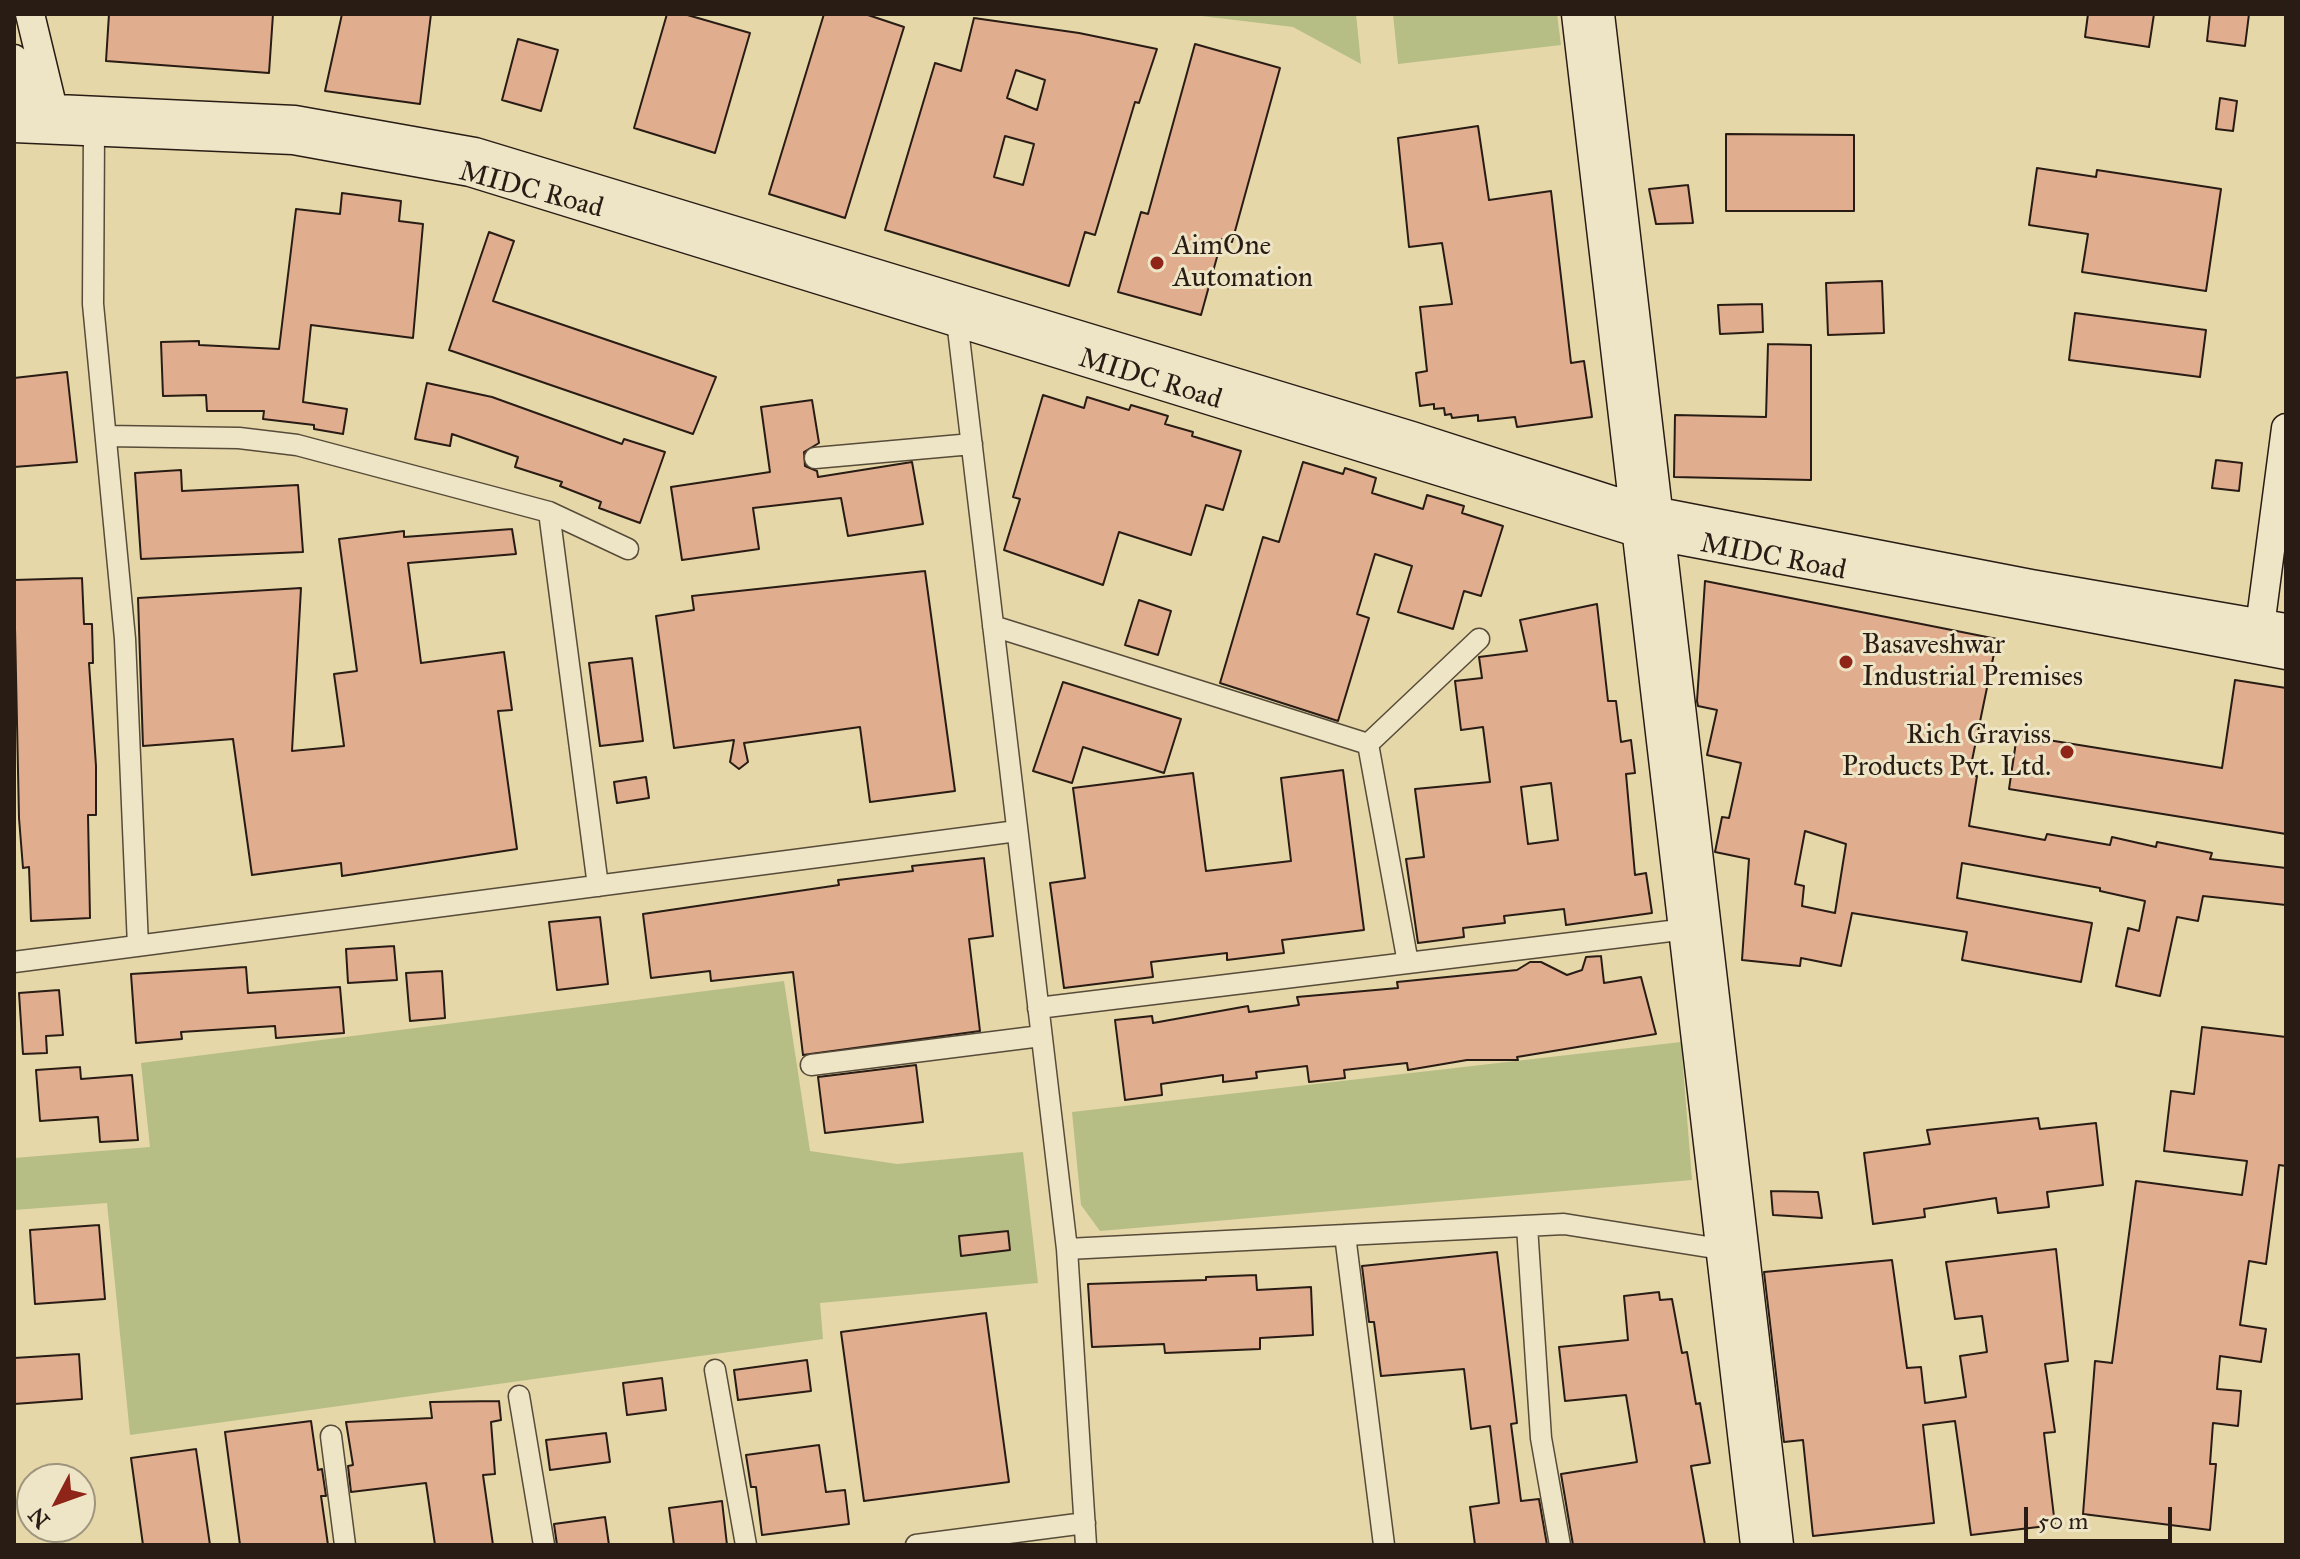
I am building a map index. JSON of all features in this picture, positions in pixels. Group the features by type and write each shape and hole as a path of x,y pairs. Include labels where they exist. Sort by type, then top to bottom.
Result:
{"main road":[{"path":"30,14 32,118"},
{"path":"1576,14 1647,522 1733,1250 1779,1545"},
{"path":"1600,14 1647,522"},
{"path":"14,59 32,118"},
{"name":"MIDC Road","path":"32,118 94,130 293,140 470,172 956,309"},
{"name":"MIDC Road","path":"32,118 295,120 475,152 956,309 1647,522 2268,634 2286,655"},
{"path":"2268,634 2286,428"},
{"path":"1733,1250 1755,1545"}],"street":[{"path":"94,130 93,304 125,639 138,946"},
{"path":"956,309 1067,1249 1086,1545"},
{"path":"106,436 239,438 297,445 549,512 628,549"},
{"path":"815,458 972,444"},
{"path":"549,512 598,886"},
{"path":"993,626 1368,744"},
{"path":"1368,744 1479,639"},
{"path":"1368,744 1408,963"},
{"path":"14,962 1017,831"},
{"path":"1038,1008 1695,928"},
{"path":"811,1065 1041,1036"},
{"path":"1067,1249 1564,1224 1733,1250"},
{"path":"1527,1226 1541,1438 1560,1545"},
{"path":"1345,1235 1384,1545"},
{"path":"715,1370 746,1545"},
{"path":"519,1396 544,1545"},
{"path":"331,1436 345,1545"},
{"path":"916,1545 1085,1523"}],"green space":[{"path":"1185,14 1356,14 1361,64 1293,27"},
{"path":"1393,14 1557,14 1561,45 1398,64"},
{"path":"784,981 810,1151 897,1164 1023,1152 1038,1283 820,1303 823,1339 130,1435 107,1203 14,1210 14,1158 150,1147 141,1063"},
{"path":"1681,1042 1692,1180 1100,1231 1081,1205 1072,1112"}],"building":[{"path":"109,14 273,14 269,73 106,61"},
{"path":"342,14 431,14 420,104 325,91"},
{"path":"667,14 684,14 750,33 715,153 634,128"},
{"path":"824,14 865,14 904,27 845,218 769,194"},
{"path":"2088,14 2154,14 2149,47 2085,37"},
{"path":"2210,14 2249,14 2245,46 2207,41"},
{"path":"974,18 1079,33 1157,49 1139,103 1135,102 1095,235 1085,232 1069,286 885,230 935,63 961,71","holes":["1016,70 1045,80 1037,110 1007,98","1005,136 1034,144 1023,185 994,177"]},
{"path":"518,39 558,50 541,111 502,100"},
{"path":"1195,44 1280,68 1232,242 1222,239 1201,315 1118,292 1141,212 1148,214"},
{"path":"2220,98 2237,101 2233,131 2216,129"},
{"path":"1478,126 1489,200 1551,191 1571,363 1584,361 1592,417 1517,427 1515,417 1478,421 1478,415 1452,418 1451,414 1445,415 1444,408 1434,409 1434,404 1420,406 1416,373 1427,371 1420,307 1452,304 1442,243 1409,247 1398,138"},
{"path":"1726,134 1854,135 1854,211 1726,211"},
{"path":"2037,168 2096,177 2097,170 2221,189 2206,291 2082,272 2088,234 2029,225"},
{"path":"1688,185 1693,223 1656,224 1649,189"},
{"path":"342,193 401,201 399,221 423,224 413,338 311,325 303,402 347,409 343,434 314,429 314,425 263,419 264,411 207,411 206,395 163,396 161,342 199,341 199,345 279,349 296,209 340,214"},
{"path":"489,232 514,241 493,301 716,377 693,434 449,350"},
{"path":"1882,281 1884,333 1828,335 1826,283"},
{"path":"1762,304 1763,332 1720,334 1718,305"},
{"path":"2075,313 2206,330 2200,377 2069,360"},
{"path":"1768,344 1811,345 1811,480 1674,477 1675,415 1766,417"},
{"path":"67,372 77,462 14,467 14,378"},
{"path":"427,383 492,397 622,444 624,439 665,452 640,523 599,508 601,502 560,486 562,482 515,467 518,457 452,434 450,446 415,439"},
{"path":"1043,395 1084,408 1087,397 1129,410 1131,405 1168,416 1165,424 1193,432 1192,436 1241,451 1223,510 1206,505 1191,555 1119,532 1103,585 1004,550 1020,499 1013,497"},
{"path":"812,400 819,443 804,452 805,466 817,471 818,477 912,462 923,524 848,536 841,498 753,508 759,549 682,560 671,487 770,472 761,407"},
{"path":"2216,460 2242,463 2239,491 2212,488"},
{"path":"1303,462 1343,474 1345,468 1376,478 1372,493 1423,509 1427,495 1464,506 1462,513 1503,526 1481,596 1464,591 1453,629 1398,612 1412,566 1375,554 1357,614 1369,618 1338,721 1220,683 1263,537 1279,542"},
{"path":"181,470 182,491 298,485 303,552 141,559 135,473"},
{"path":"512,529 516,554 408,563 421,663 504,652 512,710 498,711 517,849 342,876 341,863 252,875 233,739 143,746 138,598 301,588 292,751 344,746 334,674 357,671 339,539 404,531 404,537"},
{"path":"925,571 955,791 870,802 860,727 744,743 748,762 739,769 730,762 734,740 674,748 656,616 694,610 692,596"},
{"path":"82,578 84,624 92,624 93,663 89,663 96,766 96,815 88,815 90,918 31,921 29,867 23,868 19,818 14,580"},
{"path":"1705,581 1997,639 1969,775 1977,776 1969,826 2045,840 2047,834 2110,845 2112,837 2156,847 2157,842 2212,853 2210,859 2286,868 2286,905 2203,896 2198,921 2177,917 2160,996 2116,986 2128,928 2139,931 2145,901 2100,891 2100,888 1962,863 1957,898 2092,923 2081,982 1962,960 1967,932 1852,913 1841,966 1801,958 1800,966 1742,960 1749,859 1715,852 1722,817 1729,818 1741,763 1707,755 1717,710 1698,706","holes":["1805,831 1846,844 1835,913 1802,906 1804,886 1795,884"]},
{"path":"1139,600 1171,611 1158,655 1125,645"},
{"path":"1597,604 1608,701 1616,701 1621,742 1631,740 1635,773 1626,774 1635,875 1646,873 1652,913 1566,925 1564,909 1504,916 1505,923 1463,928 1464,937 1418,943 1406,859 1424,857 1415,789 1490,782 1483,727 1461,730 1455,681 1482,678 1479,657 1527,651 1520,620","holes":["1551,783 1558,840 1528,844 1521,787"]},
{"path":"632,658 643,741 600,746 589,663"},
{"name":"Rich Graviss Products Pvt. Ltd.","path":"2235,680 2286,688 2286,834 2009,789 2017,735 2222,768"},
{"path":"1063,682 1181,719 1164,773 1083,747 1072,783 1033,771"},
{"path":"1343,770 1364,930 1282,940 1284,953 1227,960 1227,953 1151,962 1153,977 1064,988 1050,883 1085,878 1073,788 1193,773 1206,871 1291,861 1281,778"},
{"path":"646,777 649,798 617,803 614,782"},
{"path":"984,858 993,936 969,939 980,1031 803,1055 793,972 711,981 710,971 651,978 643,914 839,885 838,880 913,871 912,866"},
{"path":"600,917 608,984 557,990 549,922"},
{"path":"394,946 397,980 348,983 346,949"},
{"path":"1601,956 1604,983 1641,977 1656,1034 1517,1057 1518,1060 1467,1060 1408,1070 1407,1063 1344,1070 1345,1078 1309,1082 1307,1066 1256,1072 1257,1078 1223,1082 1223,1075 1161,1084 1162,1095 1125,1100 1115,1020 1152,1016 1153,1023 1248,1006 1249,1012 1299,1005 1297,997 1398,988 1397,982 1517,970 1530,962 1541,962 1567,975 1582,970 1586,957"},
{"path":"246,967 248,993 340,987 344,1033 276,1038 275,1026 181,1032 182,1039 136,1043 131,974"},
{"path":"442,971 445,1018 410,1021 406,973"},
{"path":"59,990 63,1035 46,1036 47,1053 23,1054 19,993"},
{"path":"2202,1027 2286,1037 2286,1166 2279,1165 2266,1264 2249,1261 2240,1325 2266,1329 2261,1362 2220,1356 2217,1389 2241,1391 2238,1426 2213,1423 2210,1464 2216,1464 2210,1530 2083,1514 2095,1361 2112,1363 2136,1181 2242,1195 2247,1161 2164,1151 2171,1091 2194,1094"},
{"path":"916,1065 923,1122 825,1133 818,1077"},
{"path":"80,1067 81,1079 132,1075 138,1140 100,1142 98,1117 40,1121 36,1070"},
{"path":"2038,1118 2040,1129 2096,1123 2103,1185 2047,1192 2049,1207 1998,1213 1996,1198 1924,1209 1925,1217 1873,1224 1864,1153 1930,1144 1927,1130"},
{"path":"1771,1191 1818,1192 1822,1218 1773,1215"},
{"path":"99,1225 105,1299 35,1304 30,1230"},
{"path":"1008,1231 1010,1250 961,1256 959,1236"},
{"path":"2056,1249 2068,1361 2045,1364 2055,1432 2044,1433 2055,1525 1971,1535 1955,1421 1923,1425 1934,1523 1813,1536 1803,1440 1784,1442 1764,1272 1892,1260 1907,1368 1921,1367 1925,1403 1966,1397 1960,1356 1987,1352 1982,1316 1955,1319 1946,1262"},
{"path":"1497,1252 1517,1423 1511,1424 1521,1501 1539,1499 1547,1545 1475,1545 1470,1507 1499,1503 1490,1426 1471,1429 1464,1369 1381,1376 1374,1322 1369,1322 1362,1266"},
{"path":"1256,1275 1257,1290 1311,1287 1313,1335 1260,1338 1260,1349 1165,1353 1164,1344 1092,1347 1088,1284"},
{"path":"1659,1292 1660,1300 1672,1299 1682,1353 1687,1352 1696,1404 1700,1403 1710,1463 1691,1466 1705,1545 1573,1545 1561,1474 1637,1462 1626,1395 1565,1401 1559,1347 1628,1340 1624,1296"},
{"path":"986,1313 1009,1482 864,1501 841,1332"},
{"path":"79,1354 82,1399 14,1404 14,1358"},
{"path":"807,1360 811,1391 738,1400 734,1370"},
{"path":"662,1378 666,1410 627,1415 623,1383"},
{"path":"499,1401 501,1420 491,1422 495,1474 483,1475 493,1545 435,1545 426,1483 351,1492 348,1466 353,1465 346,1422 432,1418 430,1402"},
{"path":"311,1421 318,1470 322,1469 326,1496 321,1496 328,1545 240,1545 225,1432"},
{"path":"606,1433 610,1462 550,1470 546,1440"},
{"path":"819,1445 826,1492 845,1490 849,1524 762,1535 756,1487 751,1487 746,1455"},
{"path":"196,1449 210,1545 143,1545 131,1458"},
{"path":"722,1501 727,1545 674,1545 669,1508"},
{"path":"605,1517 609,1545 557,1545 554,1524"}],"place":[{"name":"AimOne Automation","path":"1157,263"},
{"name":"Basaveshwar Industrial Premises","path":"1846,662"},
{"name":"Rich Graviss Products Pvt. Ltd.","path":"2067,752"}]}
